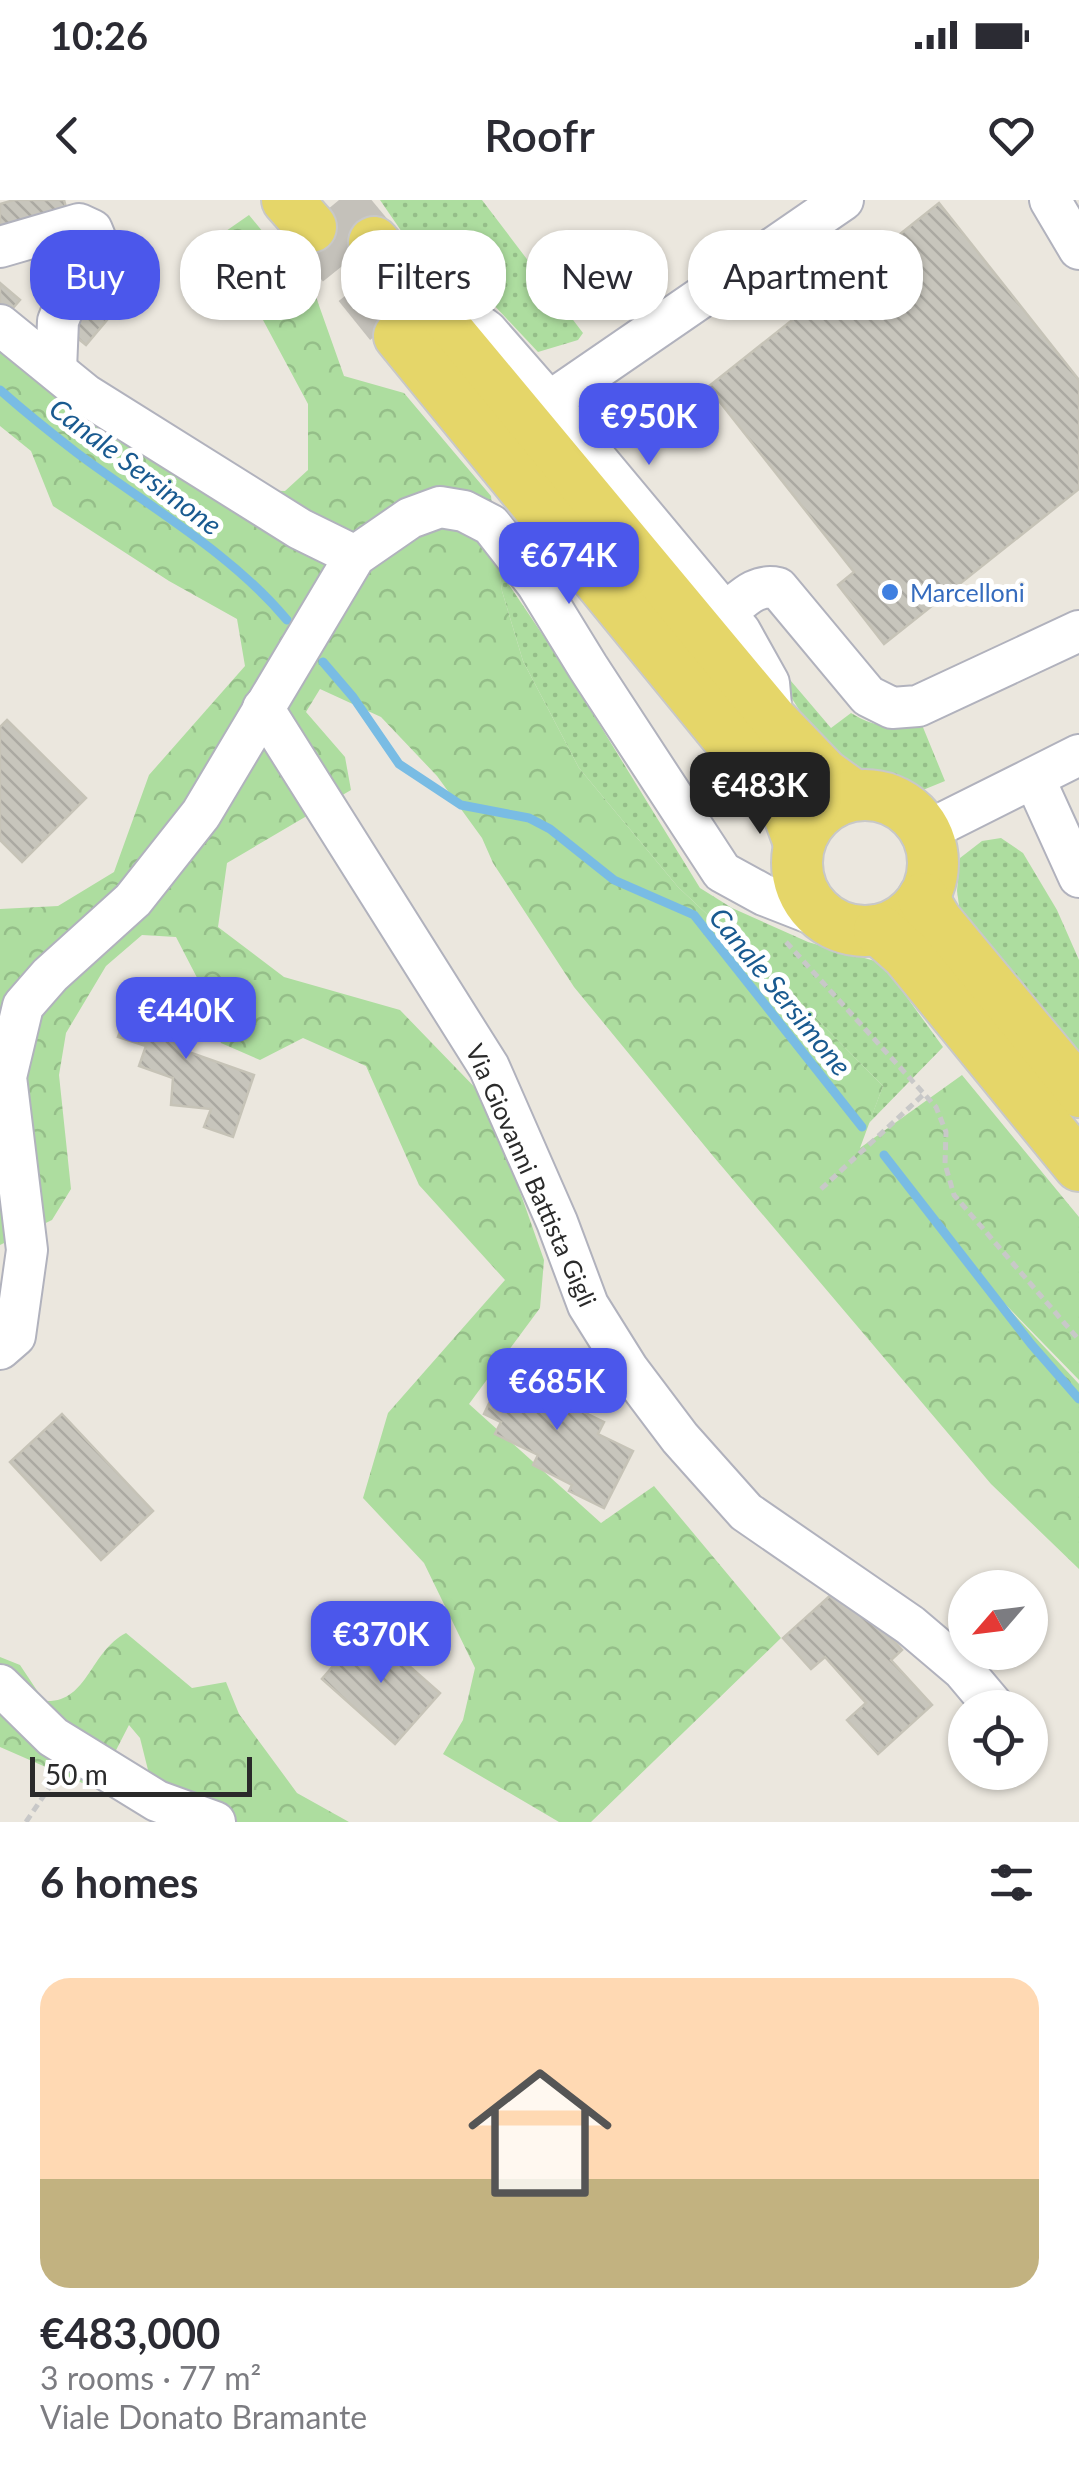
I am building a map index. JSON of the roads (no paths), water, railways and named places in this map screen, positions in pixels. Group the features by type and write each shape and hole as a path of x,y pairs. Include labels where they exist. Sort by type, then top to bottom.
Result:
{"main road":[{"path":"413,321 772,721 824,774 853,796"},
{"path":"413,321 788,812 799,843"},
{"path":"853,796 882,797 918,820 933,865 924,898 904,919 878,930 803,928 809,902 796,863 799,843 820,812 835,801 853,796"},
{"path":"924,898 938,921 1079,1092"},
{"path":"878,930 906,954 1079,1166"}],"street":[{"path":"549,402 843,200"},
{"path":"1050,200 1079,249"},
{"path":"0,247 79,224 82,214"},
{"path":"56,370 58,320 67,299 100,252 82,214"},
{"path":"413,321 461,312 487,331 740,631 769,684 772,721"},
{"path":"0,325 86,395 300,529 355,556"},
{"path":"0,1349 15,1336 27,1250 6,1077 12,995 50,974 133,900 202,814 355,556 410,518 440,508 464,511 492,525 537,584 722,872 764,894 803,928"},
{"path":"725,613 761,586 778,588 868,696 879,704 905,709 960,689 1079,632"},
{"name":"Via Giovanni Battista Gigli","path":"263,708 489,1067 557,1222 588,1305 628,1369 680,1438 746,1512 910,1625 963,1670 980,1690"},
{"path":"925,832 1079,755"},
{"path":"1034,778 1079,877"},
{"path":"0,1685 53,1736 76,1751 157,1801 215,1822"}],"waterway":[{"name":"Canale Sersimone","path":"0,390 77,453 214,551 287,620"},
{"name":"Canale Sersimone","path":"323,662 353,697 399,764 461,805 529,818 550,829 614,880 694,915 862,1127"},
{"name":"Canale Sersimone","path":"884,1155 1031,1344 1079,1399"}],"tunnel":[{"path":"339,200 364,230"},
{"path":"311,227 399,336"}],"place":[{"name":"Marcelloni","path":"890,592"}]}
